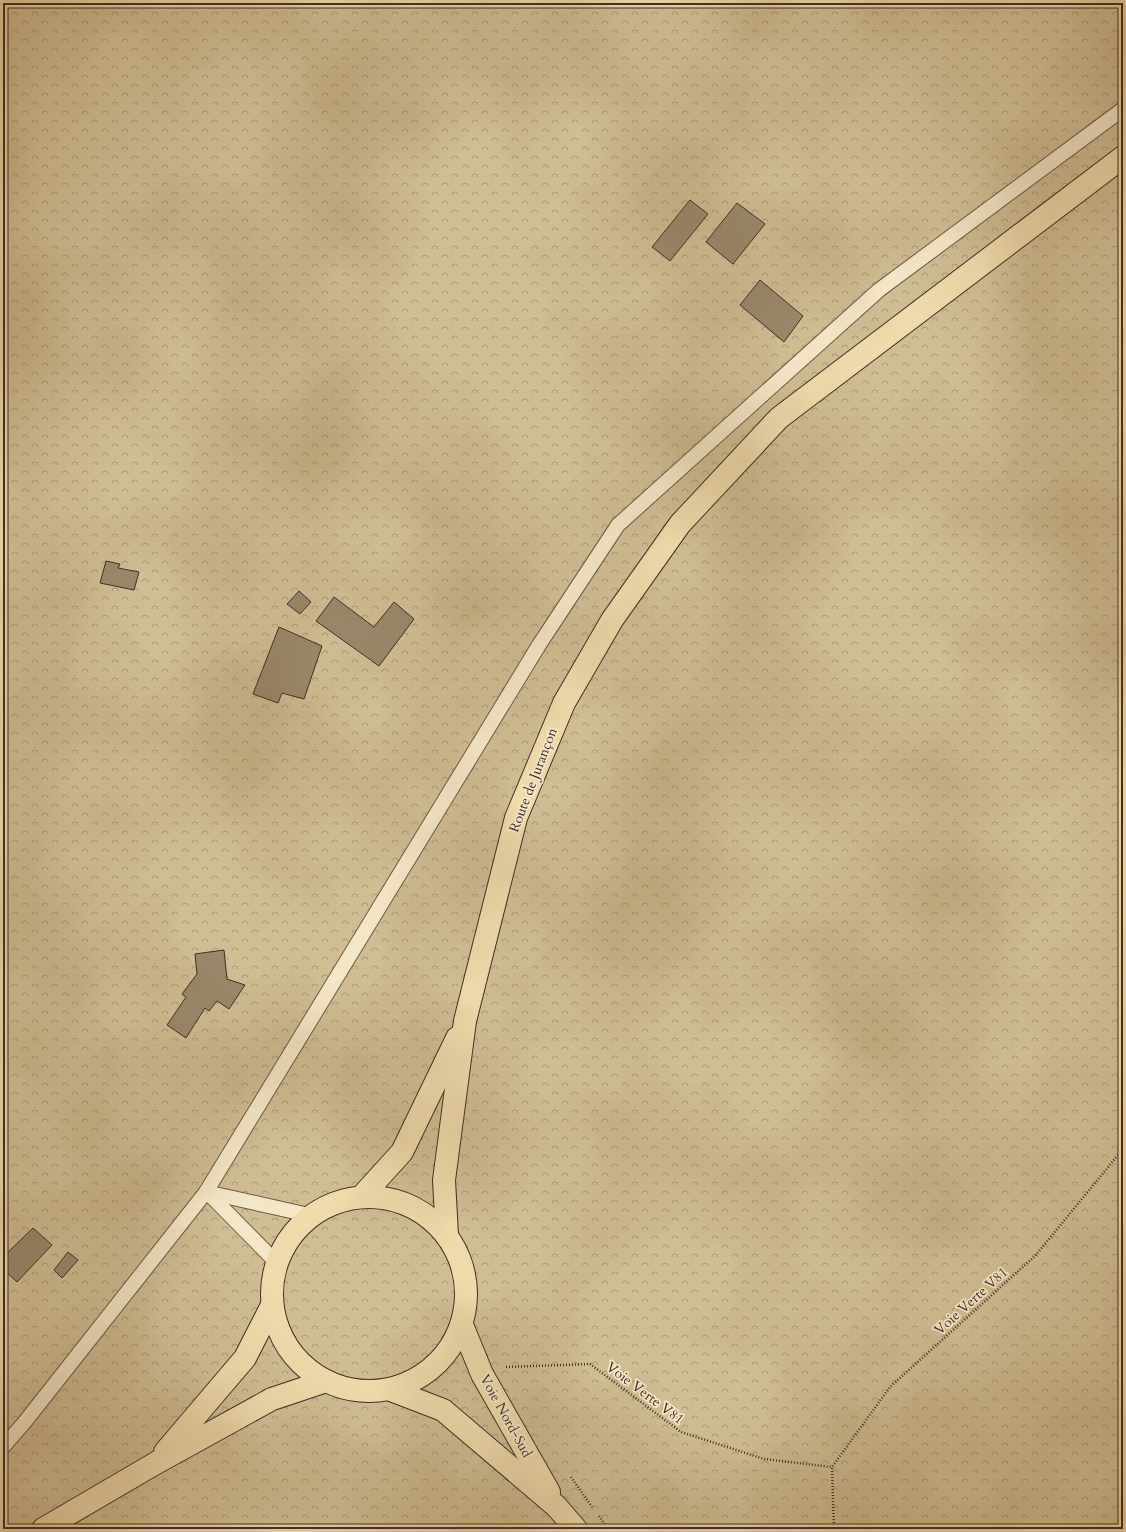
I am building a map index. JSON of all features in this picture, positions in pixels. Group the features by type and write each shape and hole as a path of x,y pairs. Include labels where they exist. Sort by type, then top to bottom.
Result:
{"main road":[{"name":"Route de Jurançon","path":"466,1021 516,818 564,703 612,620 680,524 779,418 1123,157"},
{"path":"156,1463 245,1358 271,1307 276,1262 309,1215 363,1195 402,1152 466,1021"},
{"path":"271,1307 288,1351 323,1382 356,1392 391,1390 435,1367 462,1325 466,1278 448,1234 444,1180 466,1021"},
{"path":"363,1195 410,1204 448,1234"},
{"name":"Voie Nord-Sud","path":"462,1325 482,1374 556,1506"},
{"path":"42,1529 156,1463 272,1399 323,1382"},
{"name":"Voie Nord-Sud","path":"391,1390 443,1410 556,1506 576,1529"}],"lane":[{"path":"3,1447 29,1417 206,1192 539,645 618,525 879,290 1123,109"},
{"path":"206,1192 309,1215"},
{"path":"206,1192 276,1262"}],"path":[{"name":"Voie Verte V81","path":"500,1368 590,1364 681,1432 764,1459 832,1467 890,1387 1035,1256 1123,1149"},
{"path":"832,1467 834,1529"}],"green space":[{"path":"3,3 1123,3 1123,1529 3,1529"}],"building":[{"path":"690,200 708,214 670,261 652,247"},
{"path":"737,203 765,224 733,264 706,242"},
{"path":"760,280 803,316 784,342 740,305"},
{"path":"106,561 120,564 118,568 139,572 134,590 100,583"},
{"path":"299,591 311,602 300,614 287,604"},
{"path":"334,597 374,627 394,602 414,619 379,666 316,621"},
{"path":"279,627 322,646 304,699 282,693 278,703 253,694"},
{"path":"224,950 227,979 245,985 229,1009 217,1001 209,1011 205,1008 186,1038 167,1025 186,997 182,994 197,974 195,954"},
{"path":"33,1228 52,1245 17,1282 3,1269 3,1257"},
{"path":"68,1252 78,1260 62,1278 54,1270"}]}
